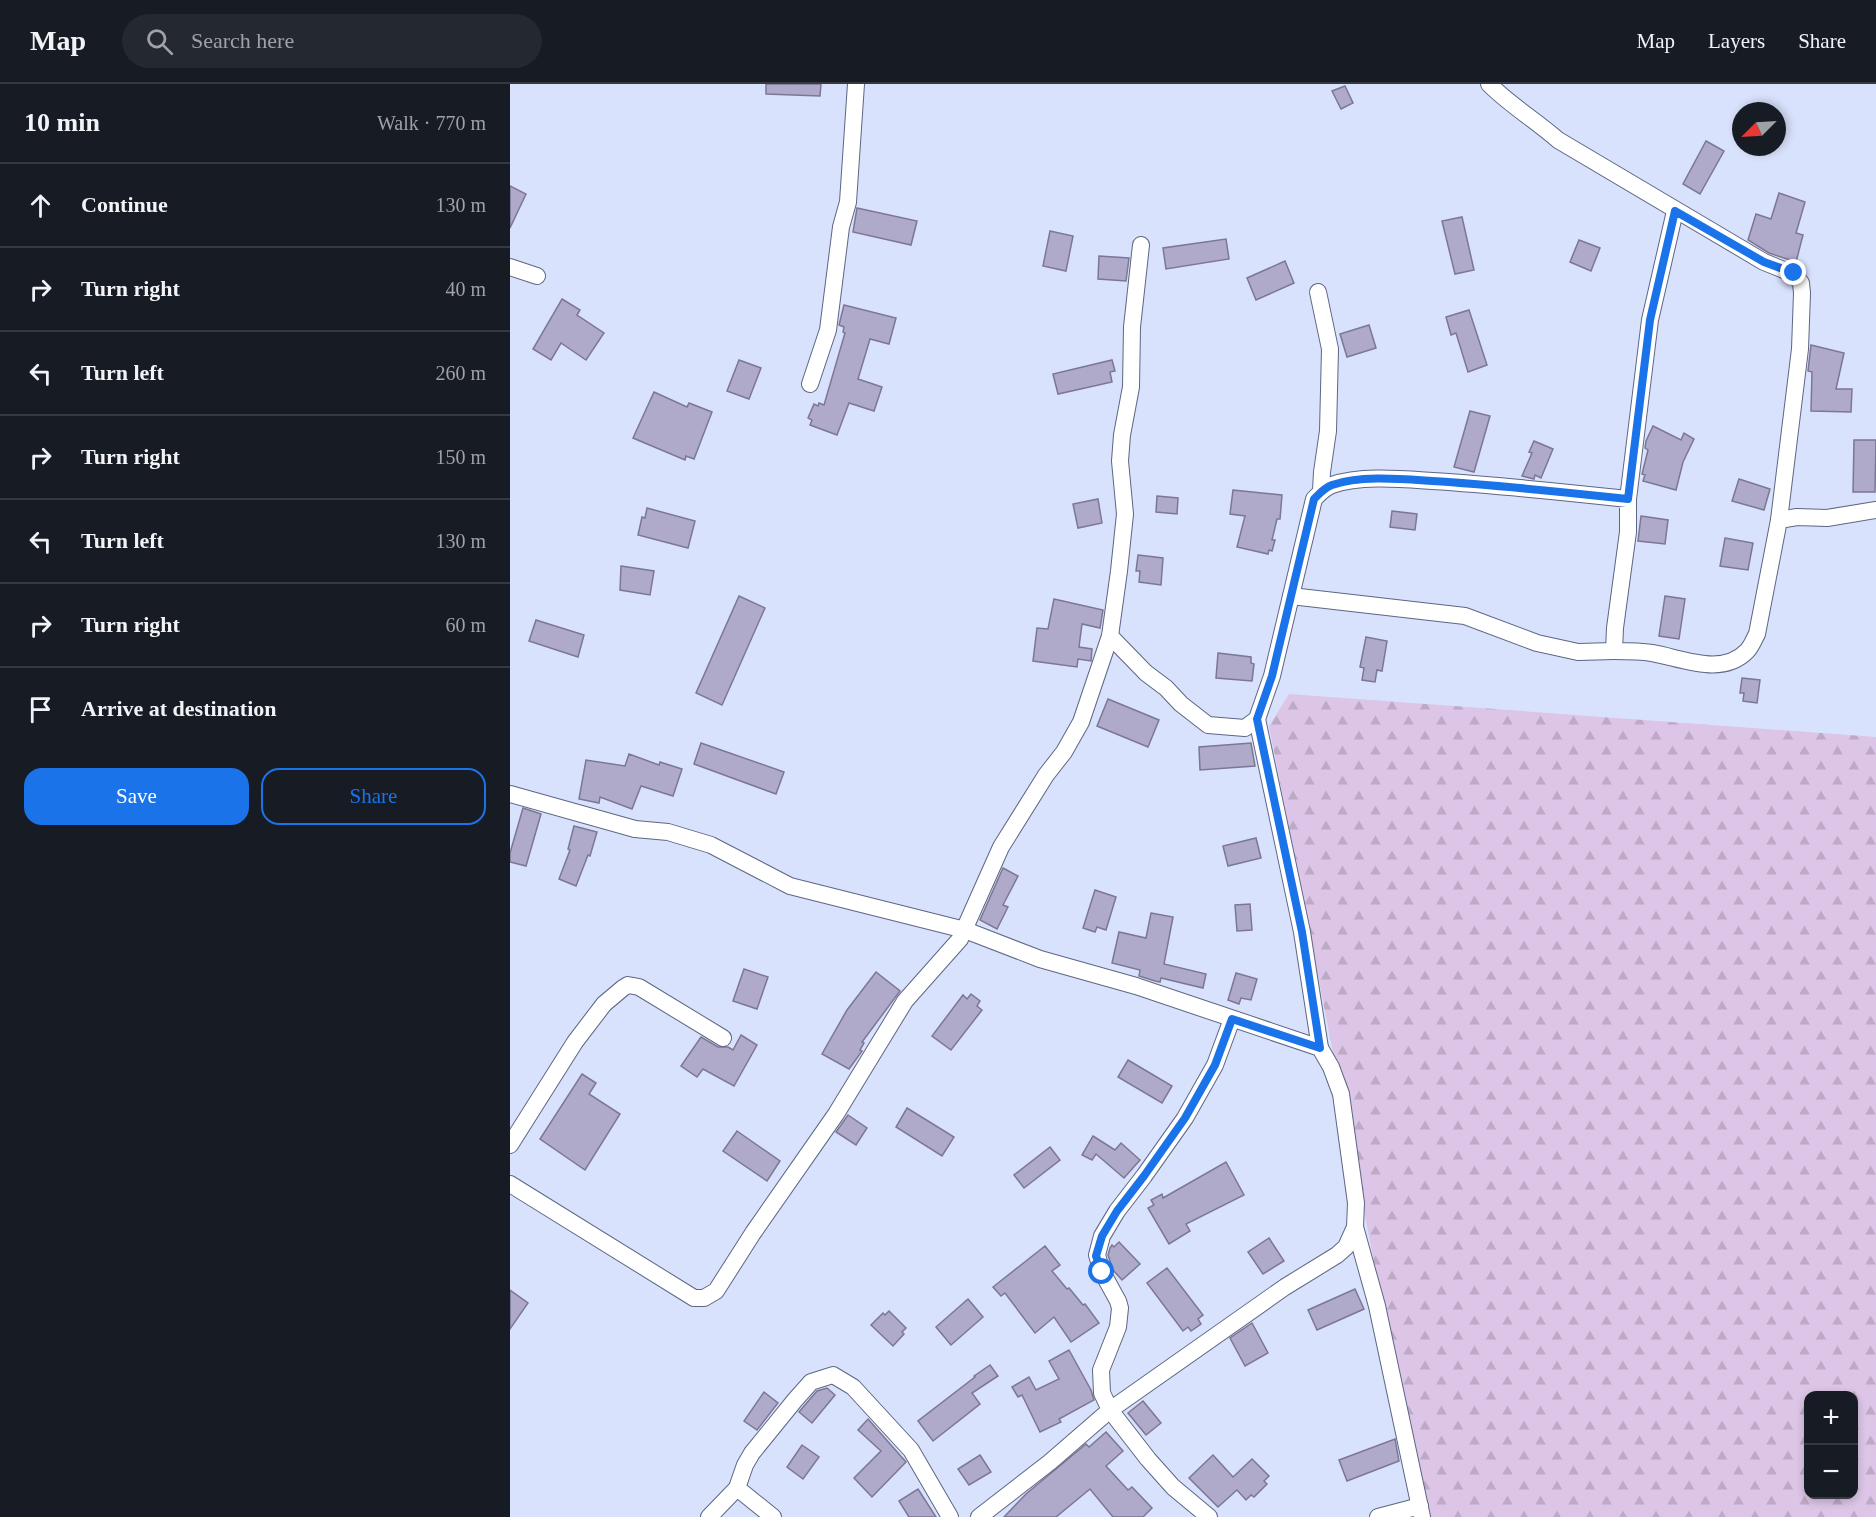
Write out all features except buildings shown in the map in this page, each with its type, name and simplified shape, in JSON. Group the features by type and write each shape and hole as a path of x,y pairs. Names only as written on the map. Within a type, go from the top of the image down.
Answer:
{"street":[{"path":"810,384 828,330 841,227 848,202 856,84"},
{"path":"1291,596 1465,616 1537,643 1578,652 1651,653 1701,664 1733,660 1748,650 1757,634 1779,520 1800,349 1801,283 1794,273 1764,262 1558,140 1538,122 1507,102 1489,84"},
{"path":"1614,651 1628,532 1628,499 1650,320 1675,211"},
{"path":"510,1184 694,1298 704,1298 713,1294 836,1114 905,1001 960,939 1001,847 1034,793 1064,752 1081,722 1110,636 1125,514 1120,461 1122,435 1131,387 1132,327 1141,244"},
{"path":"510,267 537,276"},
{"path":"1318,292 1330,349 1328,431 1321,491"},
{"path":"1378,1517 1421,1512 1377,1306 1355,1227 1356,1203 1341,1094 1331,1067 1320,1048 1302,932 1257,719 1272,676 1314,499 1321,491 1332,485 1357,480 1404,479 1484,484 1628,499"},
{"path":"1779,520 1797,517 1827,518 1876,510"},
{"path":"1110,636 1146,674 1166,688 1181,704 1208,725 1245,728 1257,719"},
{"path":"510,794 635,828 668,832 718,848 790,886 965,930 1040,959 1136,986 1320,1048"},
{"path":"510,1145 575,1042 604,1004 628,985 639,987 723,1038"},
{"path":"1209,1517 1173,1487 1110,1410 1102,1393 1101,1370 1118,1328 1120,1308 1119,1300 1102,1272 1096,1256 1102,1236 1117,1211 1185,1118 1215,1065 1232,1019"},
{"path":"979,1517 1050,1462 1110,1410 1285,1287 1337,1255 1346,1247 1355,1227"},
{"path":"709,1517 737,1488 752,1453 795,1400 811,1382 833,1374 853,1387 911,1450 950,1517"},
{"path":"737,1488 773,1517"}],"green space":[{"path":"1289,694 1876,737 1876,1517 1424,1517 1269,726"}],"route":[{"path":"1102,1272 1096,1256 1102,1236 1117,1211 1185,1118 1215,1065 1232,1019 1320,1048 1302,932 1257,719 1272,676 1314,499 1321,491 1332,485 1357,480 1404,479 1484,484 1628,499 1650,320 1675,211 1764,262 1794,273"}]}
